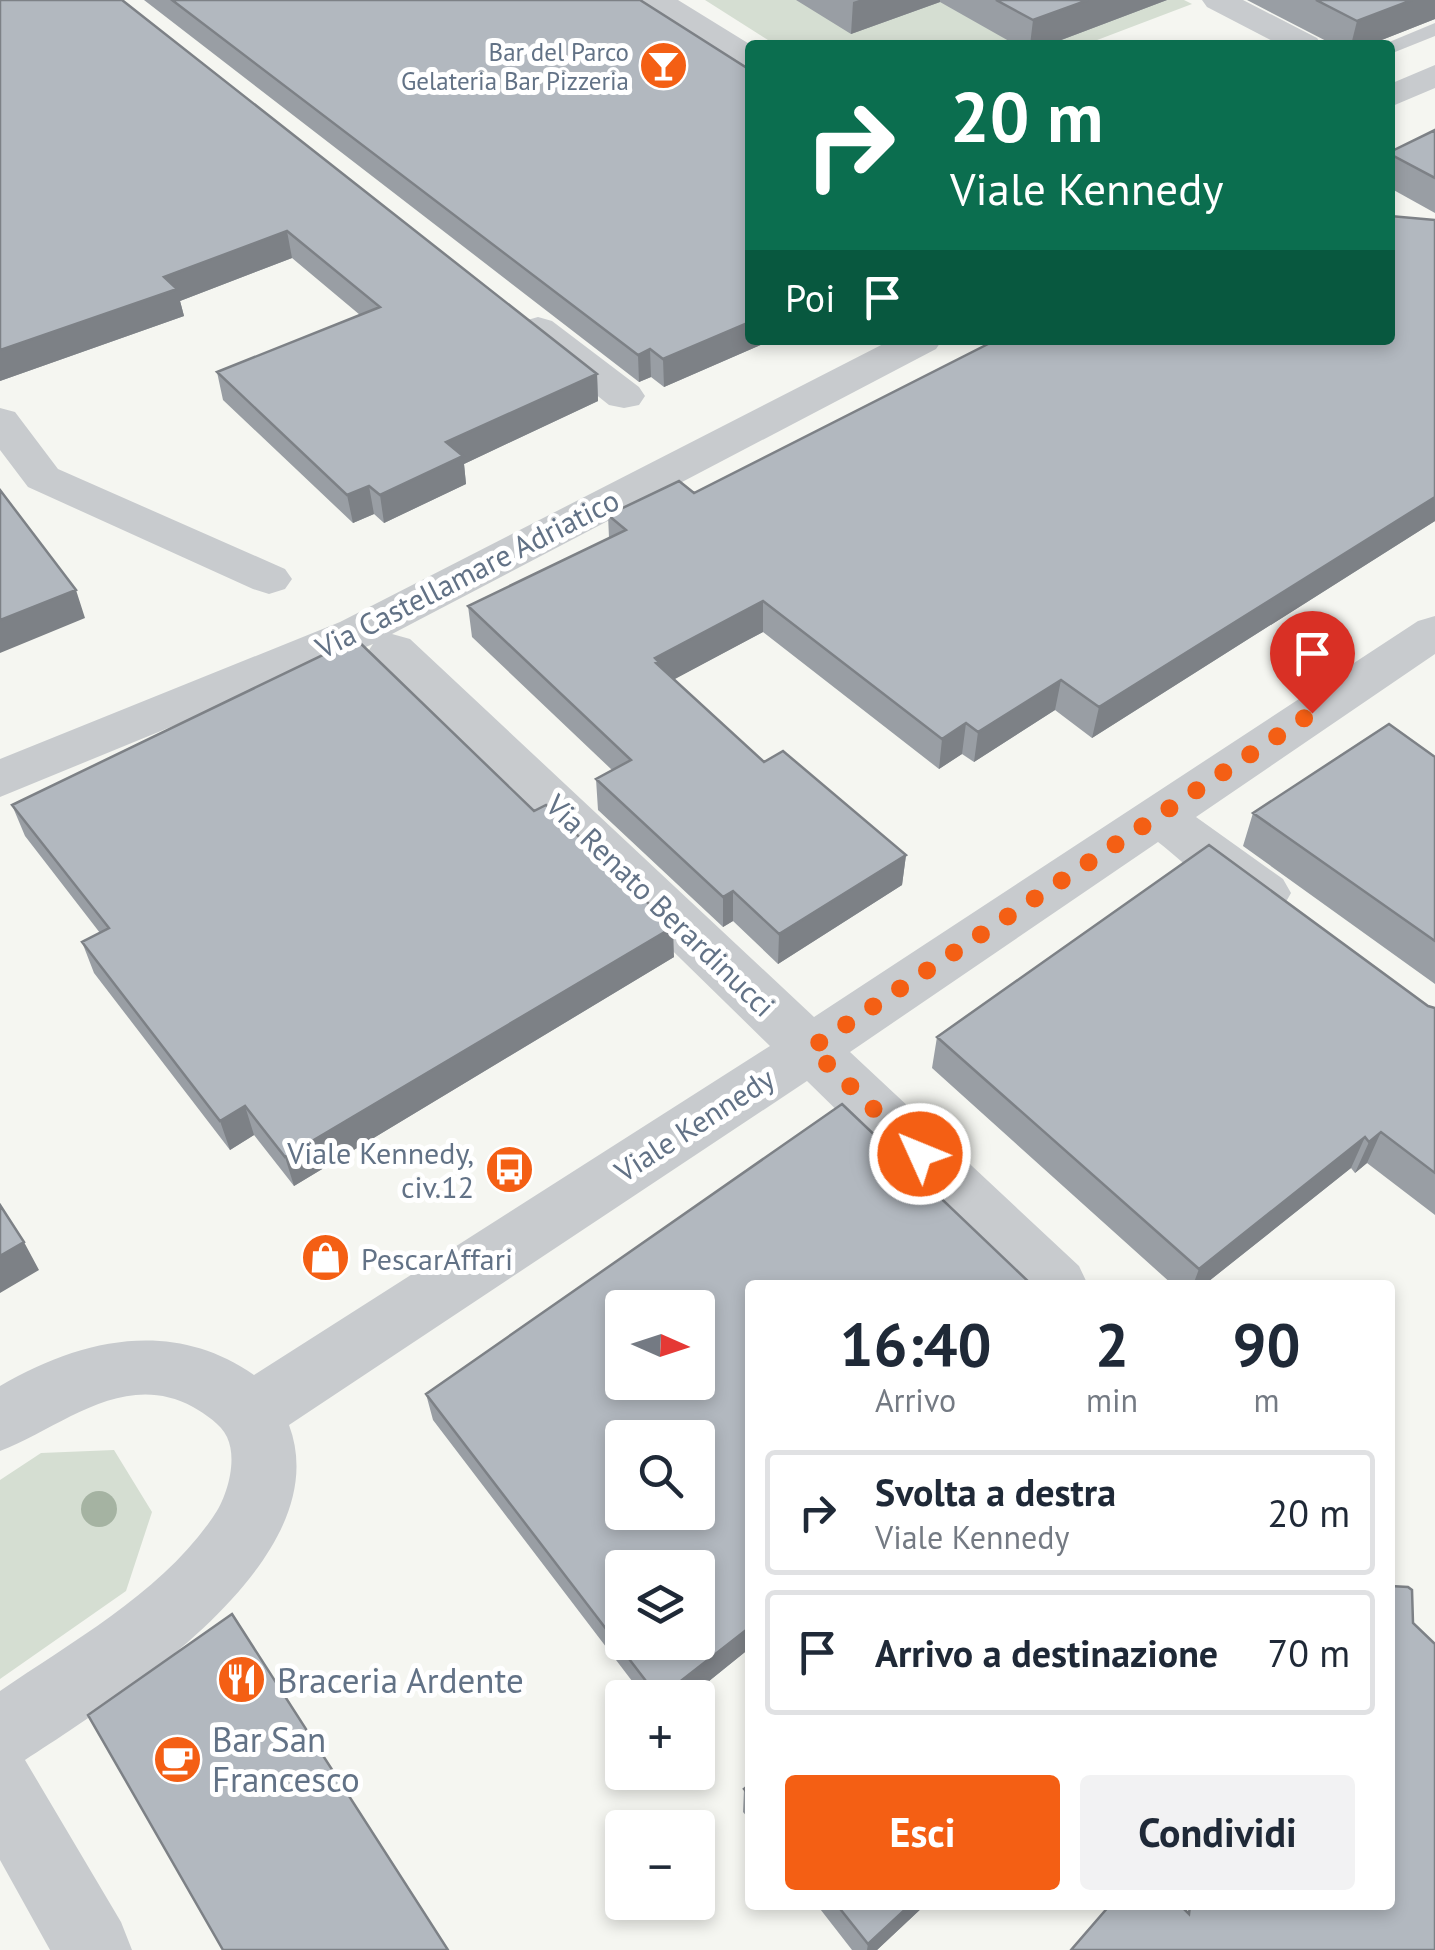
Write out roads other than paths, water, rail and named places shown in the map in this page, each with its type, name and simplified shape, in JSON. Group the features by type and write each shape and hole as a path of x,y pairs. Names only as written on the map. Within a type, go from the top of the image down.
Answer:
{"street":[{"path":"655,0 745,56"},
{"path":"1218,0 1296,40"},
{"path":"1395,95 1435,75"},
{"path":"516,312 624,396"},
{"name":"Via Castellamare Adriatico","path":"0,779 357,633 912,345"},
{"path":"0,421 42,478 270,579"},
{"name":"Viale Kennedy","path":"250,1414 811,1048 1435,632"},
{"name":"Via Renato Berardinucci","path":"394,650 1052,1280"},
{"path":"1159,816 1297,917"},
{"path":"0,1421 62,1384 130,1367 163,1368 198,1379 250,1414 261,1446 262,1487 236,1543 194,1594 0,1734"},
{"path":"0,1787 93,1950"}],"lane":[{"path":"1395,46 1435,29"}],"place":[{"name":"Bar del Parco Gelateria Bar Pizzeria","path":"664,66"},
{"name":"Viale Kennedy, civ.12","path":"509,1169"},
{"name":"PescarAffari","path":"326,1258"},
{"name":"Braceria Ardente","path":"242,1680"},
{"name":"Bar San Francesco","path":"177,1759"}]}
